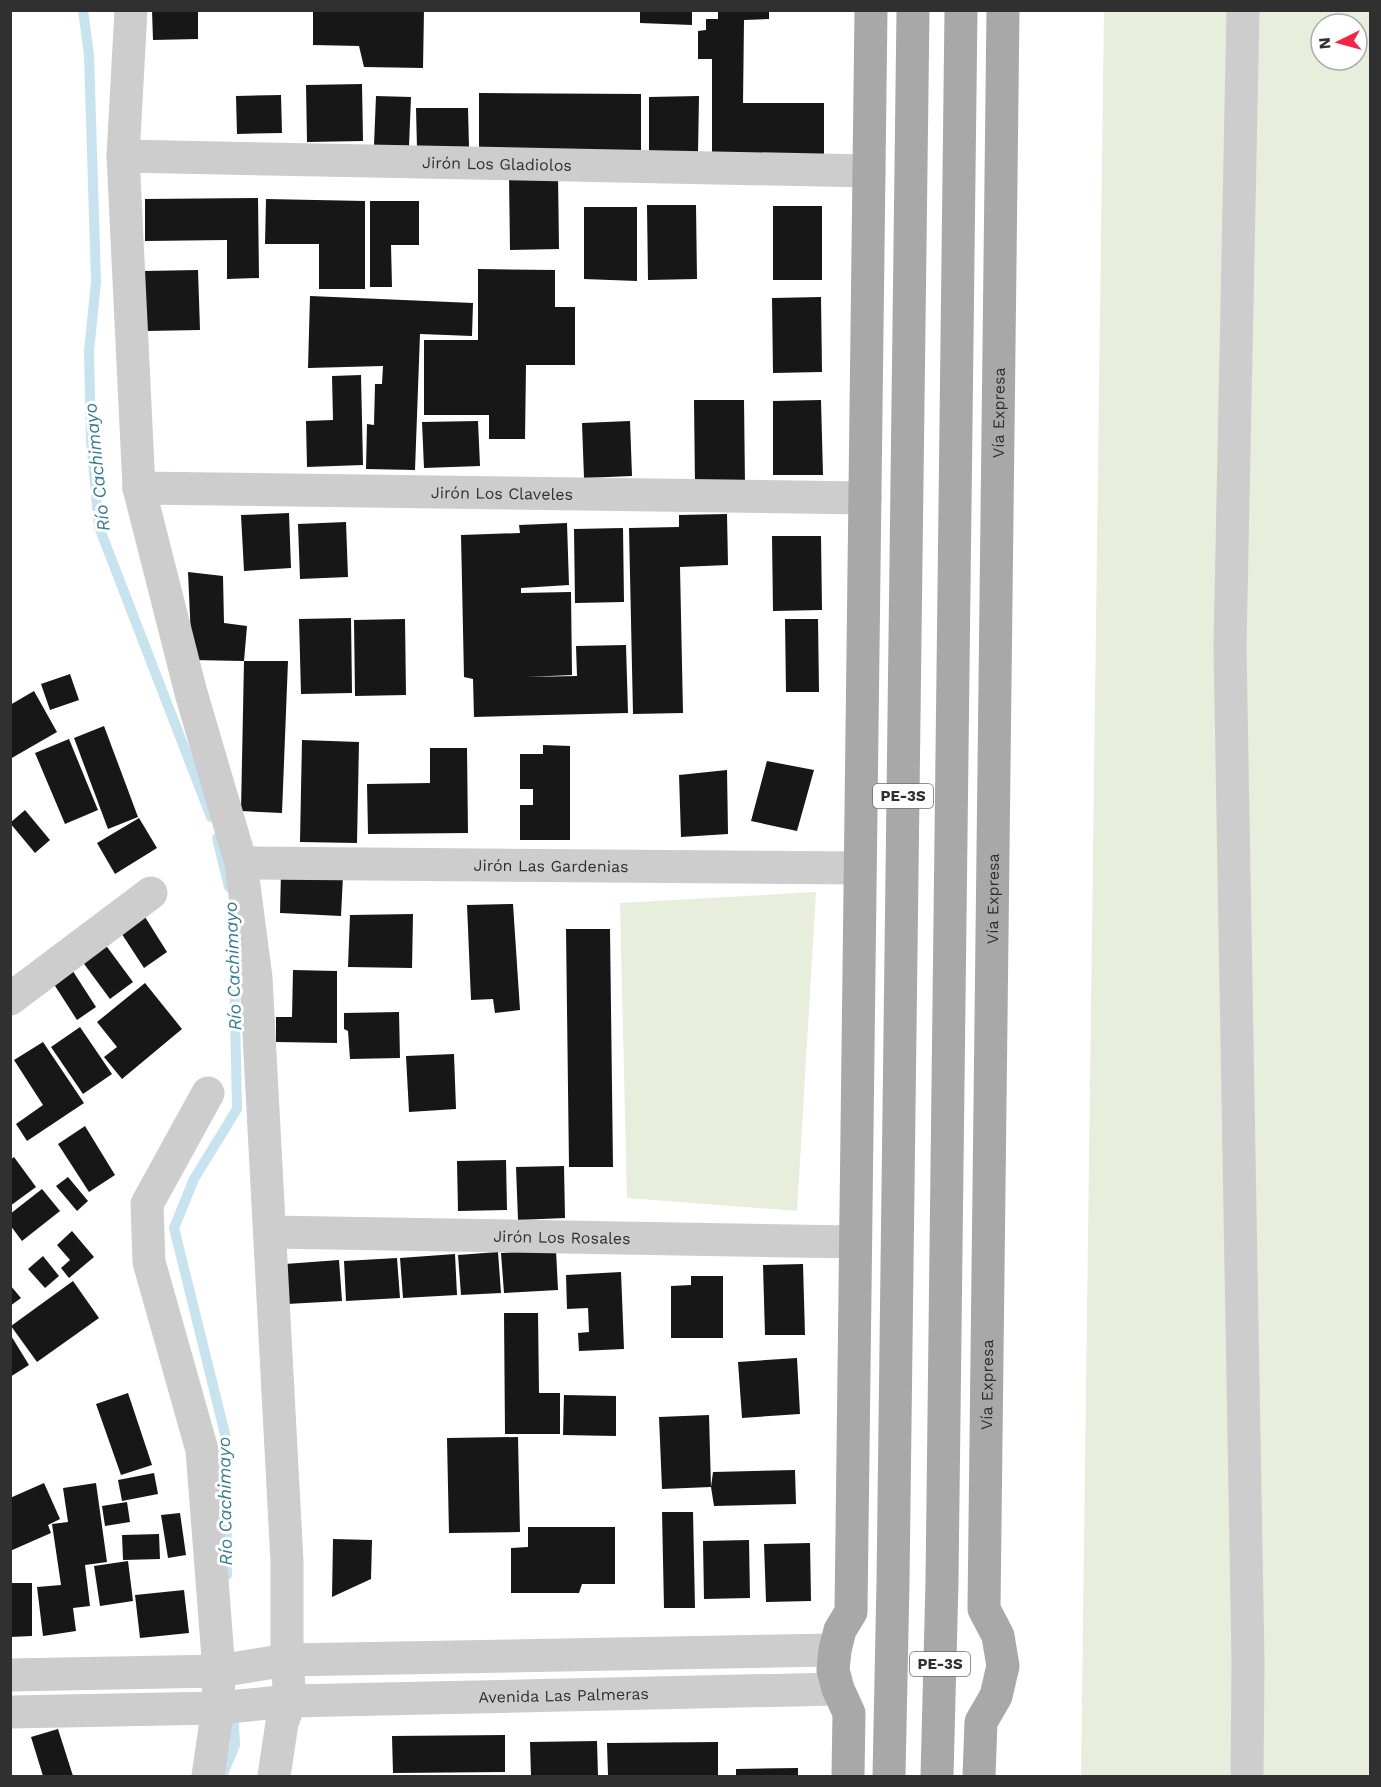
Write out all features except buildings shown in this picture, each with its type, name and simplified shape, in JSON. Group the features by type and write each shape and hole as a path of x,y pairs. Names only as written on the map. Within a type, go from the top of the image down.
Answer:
{"main road":[{"name":"PE-3S","path":"848,1776 843,1701 833,1670 840,1630 851,1612 871,10"},
{"name":"PE-3S","path":"889,1776 913,10"},
{"name":"PE-3S","path":"938,1761 961,10"},
{"name":"Vía Expresa","path":"979,1776 981,1722 996,1696 1003,1666 998,1636 984,1609 1004,10"},
{"path":"957,335 998,477"},
{"path":"865,485 909,336"},
{"path":"860,833 901,983"},
{"path":"949,990 993,840"},
{"path":"851,1612 869,1594 893,1582 917,1578 942,1581 964,1592 984,1609"},
{"path":"843,1701 867,1731 890,1743 913,1748 938,1761 961,1737 981,1722"}],"street":[{"path":"130,10 123,156 139,488 191,693 241,863 256,978 287,1563 272,1663 276,1702 282,1723 274,1776"},
{"path":"1243,10 1230,647 1248,1650 1247,1776"},
{"name":"Jirón Los Gladiolos","path":"123,156 869,171"},
{"name":"Jirón Los Claveles","path":"139,488 865,485"},
{"name":"Jirón Las Gardenias","path":"241,863 861,868"},
{"path":"10,999 151,893"},
{"path":"208,1093 147,1204 149,1262 202,1450 219,1671 218,1708 208,1776"},
{"name":"Jirón Los Rosales","path":"270,1232 855,1242"},
{"path":"10,1675 219,1671 272,1663 835,1650"},
{"name":"Avenida Las Palmeras","path":"10,1712 218,1708 276,1702 843,1701"}],"green space":[{"path":"1104,11 1370,11 1370,1776 1081,1776"},
{"path":"816,892 797,1211 627,1198 620,903"}],"waterway":[{"name":"Río Cachimayo","path":"83,10 89,55 96,282 89,351 91,440 99,527 211,817"},
{"name":"Río Cachimayo","path":"217,838 229,887"},
{"name":"Río Cachimayo","path":"227,1575 226,1438 174,1228 194,1179 237,1109 233,917"},
{"name":"Río Cachimayo","path":"222,1776 235,1745 233,1710"}]}
